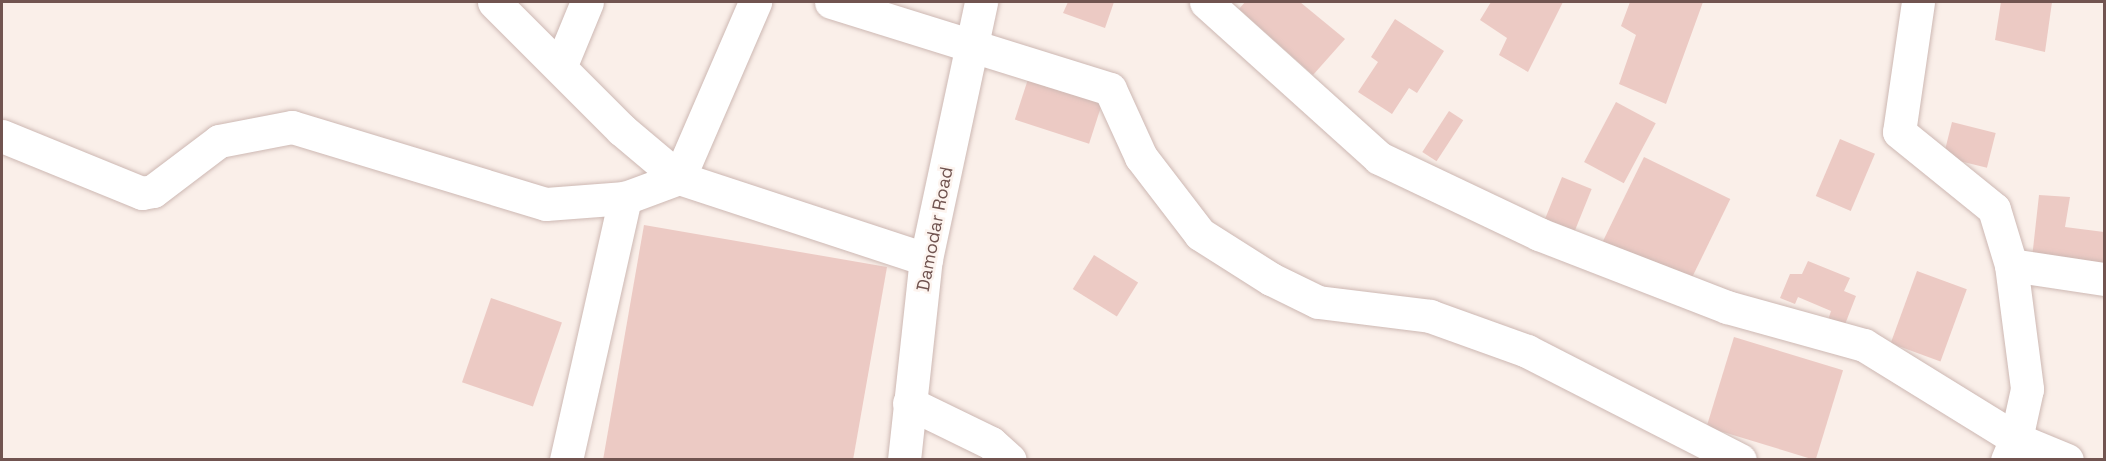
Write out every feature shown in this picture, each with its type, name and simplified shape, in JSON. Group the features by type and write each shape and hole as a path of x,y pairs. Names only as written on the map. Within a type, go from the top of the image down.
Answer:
{"street":[{"path":"494,2 561,65 622,129 679,178 926,259"},
{"path":"561,65 587,2"},
{"path":"2,136 142,193 153,191 219,141 292,127 546,204 625,198 679,178 755,2"},
{"path":"831,2 973,44 1110,89 1141,158 1200,234 1271,279 1318,302 1430,316 1527,351 1740,459"},
{"name":"Damodar Road","path":"904,459 926,259 981,2"},
{"path":"1206,2 1379,158 1539,234 1727,307 1864,345 2011,449 2067,459"},
{"path":"1918,2 1899,132 1994,209 2012,265 2027,388 2011,449"},
{"path":"566,459 625,198"},
{"path":"2012,265 2104,279"},
{"path":"909,403 991,443 1010,459"}],"building":[{"path":"1068,2 1114,2 1105,28 1063,13"},
{"path":"1245,2 1300,2 1345,39 1313,75 1239,9"},
{"path":"1491,2 1563,2 1528,72 1499,55 1507,38 1480,20"},
{"path":"1630,2 1703,2 1666,104 1619,84 1636,35 1621,26"},
{"path":"2001,2 2052,2 2045,52 1995,40"},
{"path":"1395,19 1444,51 1417,93 1409,88 1392,114 1358,92 1378,62 1371,57"},
{"path":"1030,73 1104,97 1089,144 1015,120"},
{"path":"1616,102 1656,123 1624,183 1584,162"},
{"path":"1449,111 1463,120 1437,161 1422,152"},
{"path":"1952,122 1996,133 1987,168 1943,157"},
{"path":"1840,139 1875,154 1851,211 1816,196"},
{"path":"1644,157 1730,199 1688,285 1602,243"},
{"path":"1562,177 1592,189 1575,231 1545,219"},
{"path":"2039,195 2070,197 2065,227 2104,232 2104,270 2032,258"},
{"path":"644,225 887,267 853,460 603,460"},
{"path":"1094,255 1138,283 1117,316 1073,289"},
{"path":"1808,261 1850,278 1844,291 1856,296 1844,327 1828,320 1831,311 1798,297 1795,304 1780,298 1790,274 1802,274"},
{"path":"1917,271 1967,289 1940,361 1891,343"},
{"path":"491,298 562,322 533,407 462,382"},
{"path":"1734,337 1843,370 1816,460 1707,427"}]}
